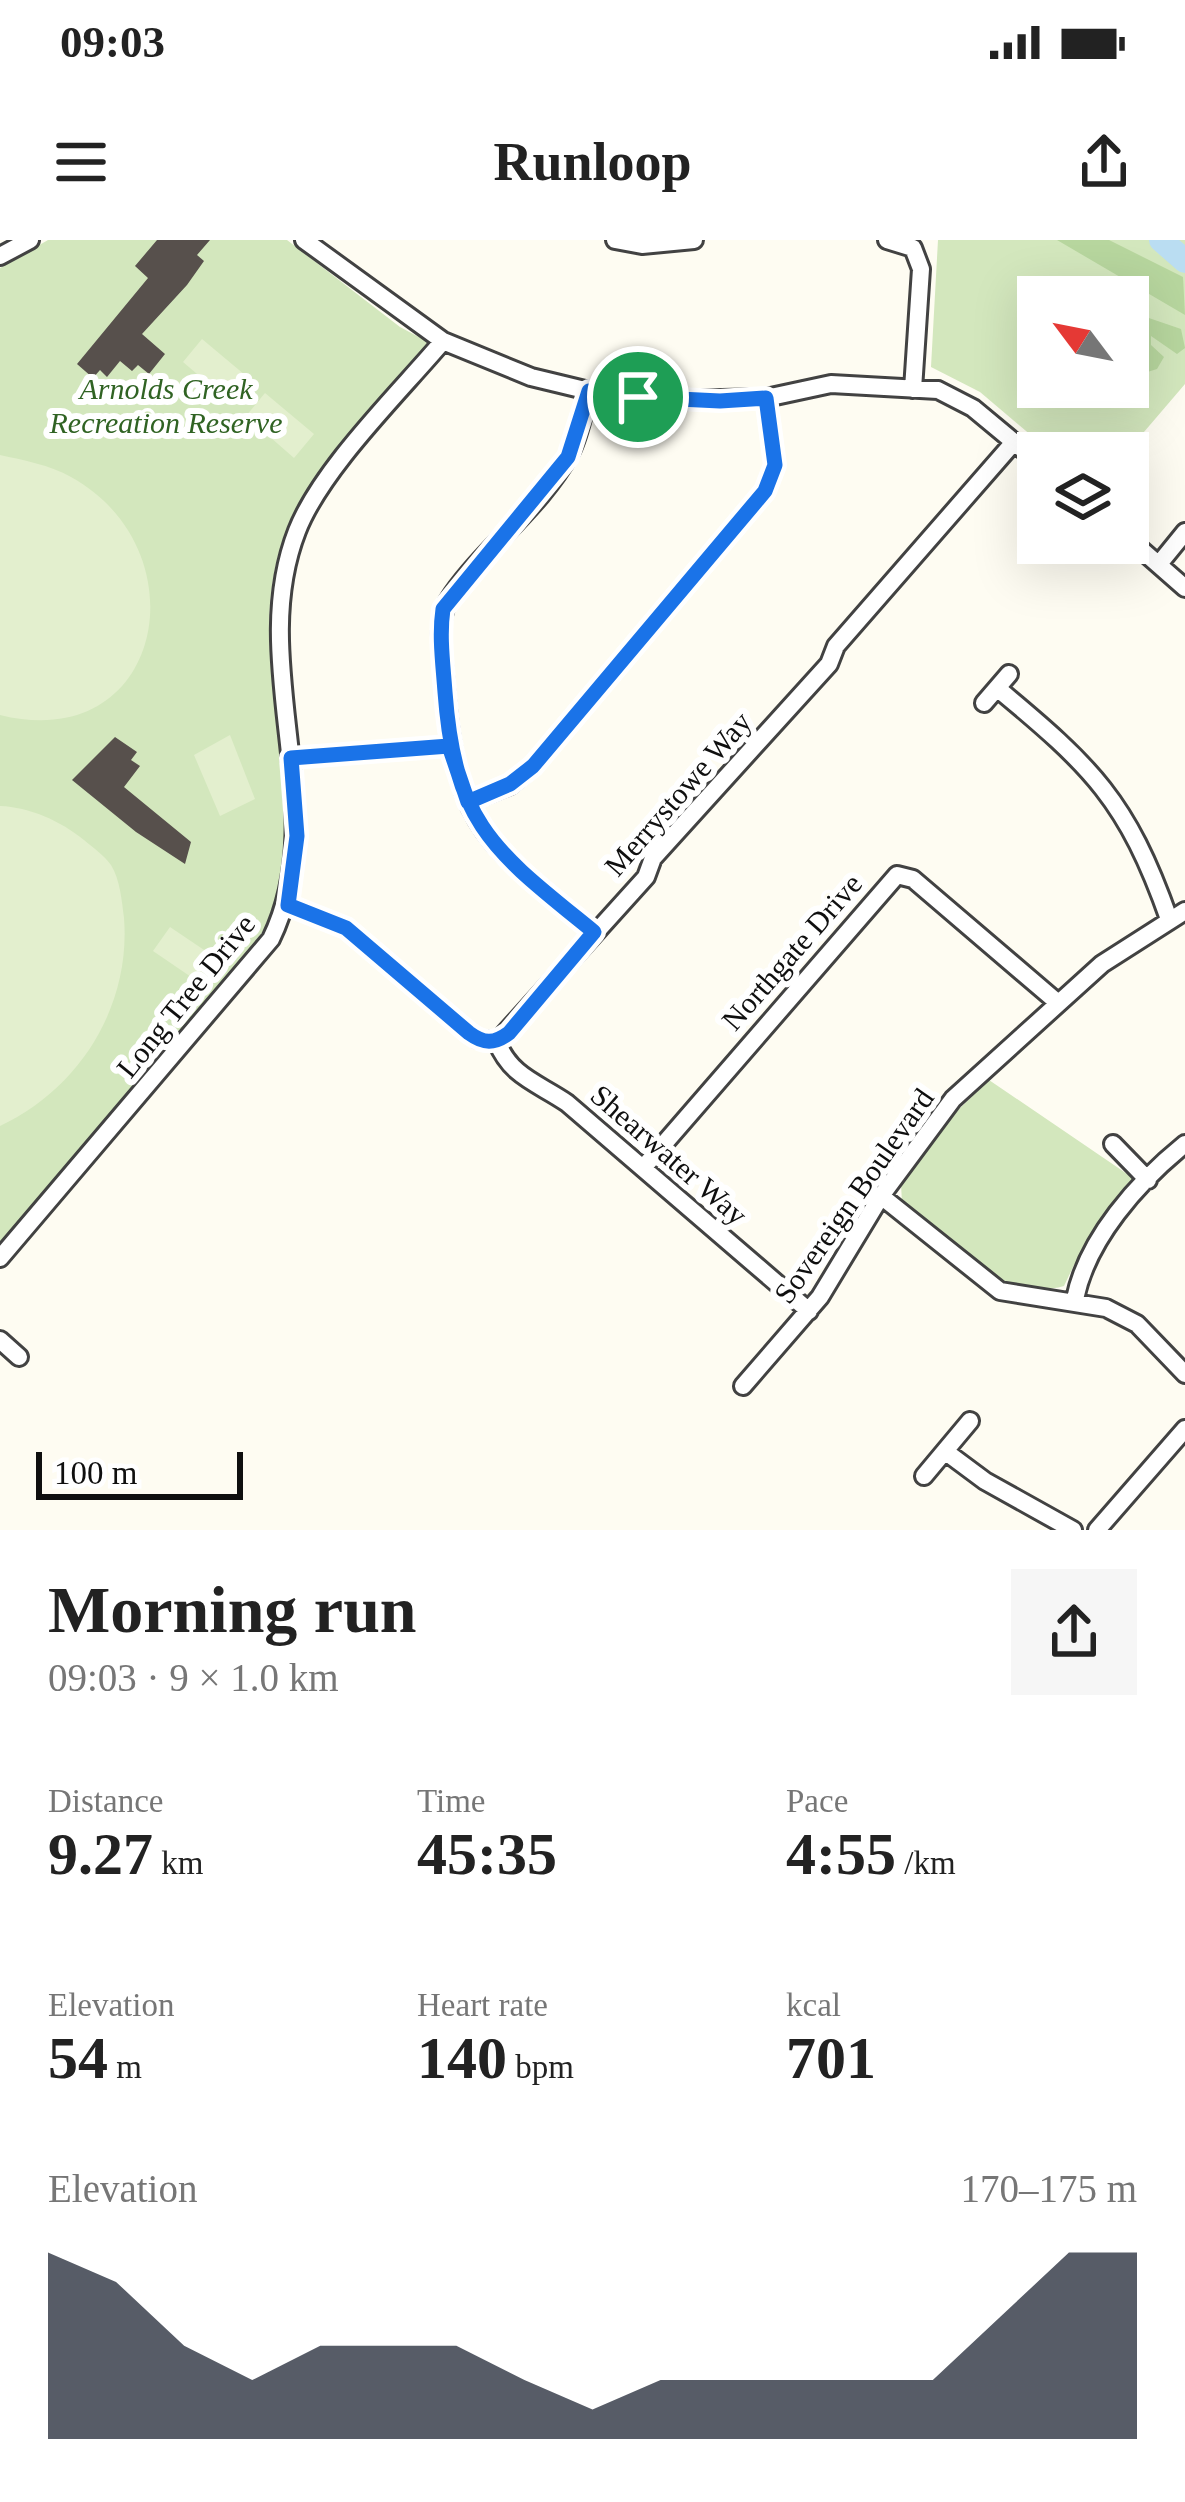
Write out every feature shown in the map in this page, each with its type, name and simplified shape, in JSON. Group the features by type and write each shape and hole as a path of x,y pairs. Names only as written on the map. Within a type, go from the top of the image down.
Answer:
{"street":[{"path":"0,256 30,240"},
{"path":"304,240 443,341 531,377 589,391 679,400 766,398 831,384 914,389 955,396 1017,444"},
{"path":"615,240 642,245 694,240"},
{"path":"887,240 913,248 921,269 914,389"},
{"name":"Long Tree Drive","path":"0,1258 257,960 288,905 297,836 280,598 297,529 328,478 443,341"},
{"path":"589,391 568,457 443,609 449,746 478,825 506,860 594,932"},
{"path":"468,802 510,784 533,766 748,514 775,465 766,398"},
{"name":"Merrystowe Way","path":"497,1042 646,878 653,858 829,664 836,646 1014,442"},
{"path":"1159,564 1185,532"},
{"path":"1149,556 1185,588"},
{"path":"984,703 1003,681 1072,752 1112,796 1177,915"},
{"path":"291,758 449,746"},
{"name":"Northgate Drive","path":"643,1168 897,875 913,879 1057,1002"},
{"path":"288,905 346,928 478,1040 497,1042"},
{"name":"Sovereign Boulevard","path":"743,1386 838,1272 881,1196 953,1100 1102,964 1177,915"},
{"name":"Shearwater Way","path":"497,1042 509,1066 567,1103 809,1311"},
{"path":"1113,1144 1148,1180"},
{"path":"1075,1300 1081,1268 1148,1180 1185,1144"},
{"path":"881,1196 1000,1291 1040,1300 1075,1300 1137,1324 1185,1373"},
{"path":"0,1340 19,1357"},
{"path":"924,1476 970,1421"},
{"path":"1096,1530 1185,1429"},
{"path":"946,1452 985,1481 1073,1530"}],"green space":[{"name":"Arnolds Creek Recreation Reserve","path":"48,240 287,240 400,327 430,343 313,481 286,532 273,577 271,667 287,804 287,850 277,907 256,943 0,1242 0,268"},
{"path":"938,240 1185,240 1185,384 1144,432 1027,432 980,392 931,367"},
{"path":"1057,240 1109,240 1183,277 1185,315 1149,294 1149,276 1118,276"},
{"path":"1149,318 1181,329 1185,348 1177,354 1151,336 1151,345 1164,357 1157,369 1149,372"},
{"path":"202,339 251,380 231,403 183,362"},
{"path":"265,393 314,434 294,458 246,416"},
{"path":"0,455 63,473 113,510 139,551 150,595 146,639 129,677 99,705 56,720 0,715"},
{"path":"230,735 255,799 220,816 194,755"},
{"path":"0,806 55,821 111,865 120,891 124,951 119,983 94,1042 54,1090 0,1126"},
{"path":"170,927 213,956 197,981 153,951"},
{"path":"989,1080 1136,1180 1064,1286 1018,1286 996,1277 902,1203 901,1184 954,1114"}],"building":[{"path":"157,240 210,240 197,255 204,261 187,285 142,334 165,354 149,374 138,365 132,371 120,361 107,377 100,370 93,378 77,364 148,278 135,266"},
{"path":"115,737 137,752 131,760 140,766 124,787 191,842 185,864 72,780"}],"waterway":[{"path":"1161,240 1185,261"}],"route":[{"path":"638,397 589,391 568,457 443,609 449,746 457,778 478,825 506,860 594,932 509,1033 497,1042 478,1040 346,928 288,905 297,836 291,758 449,746 468,802 510,784 533,766 748,514 765,491 775,465 766,398 638,397"}]}
